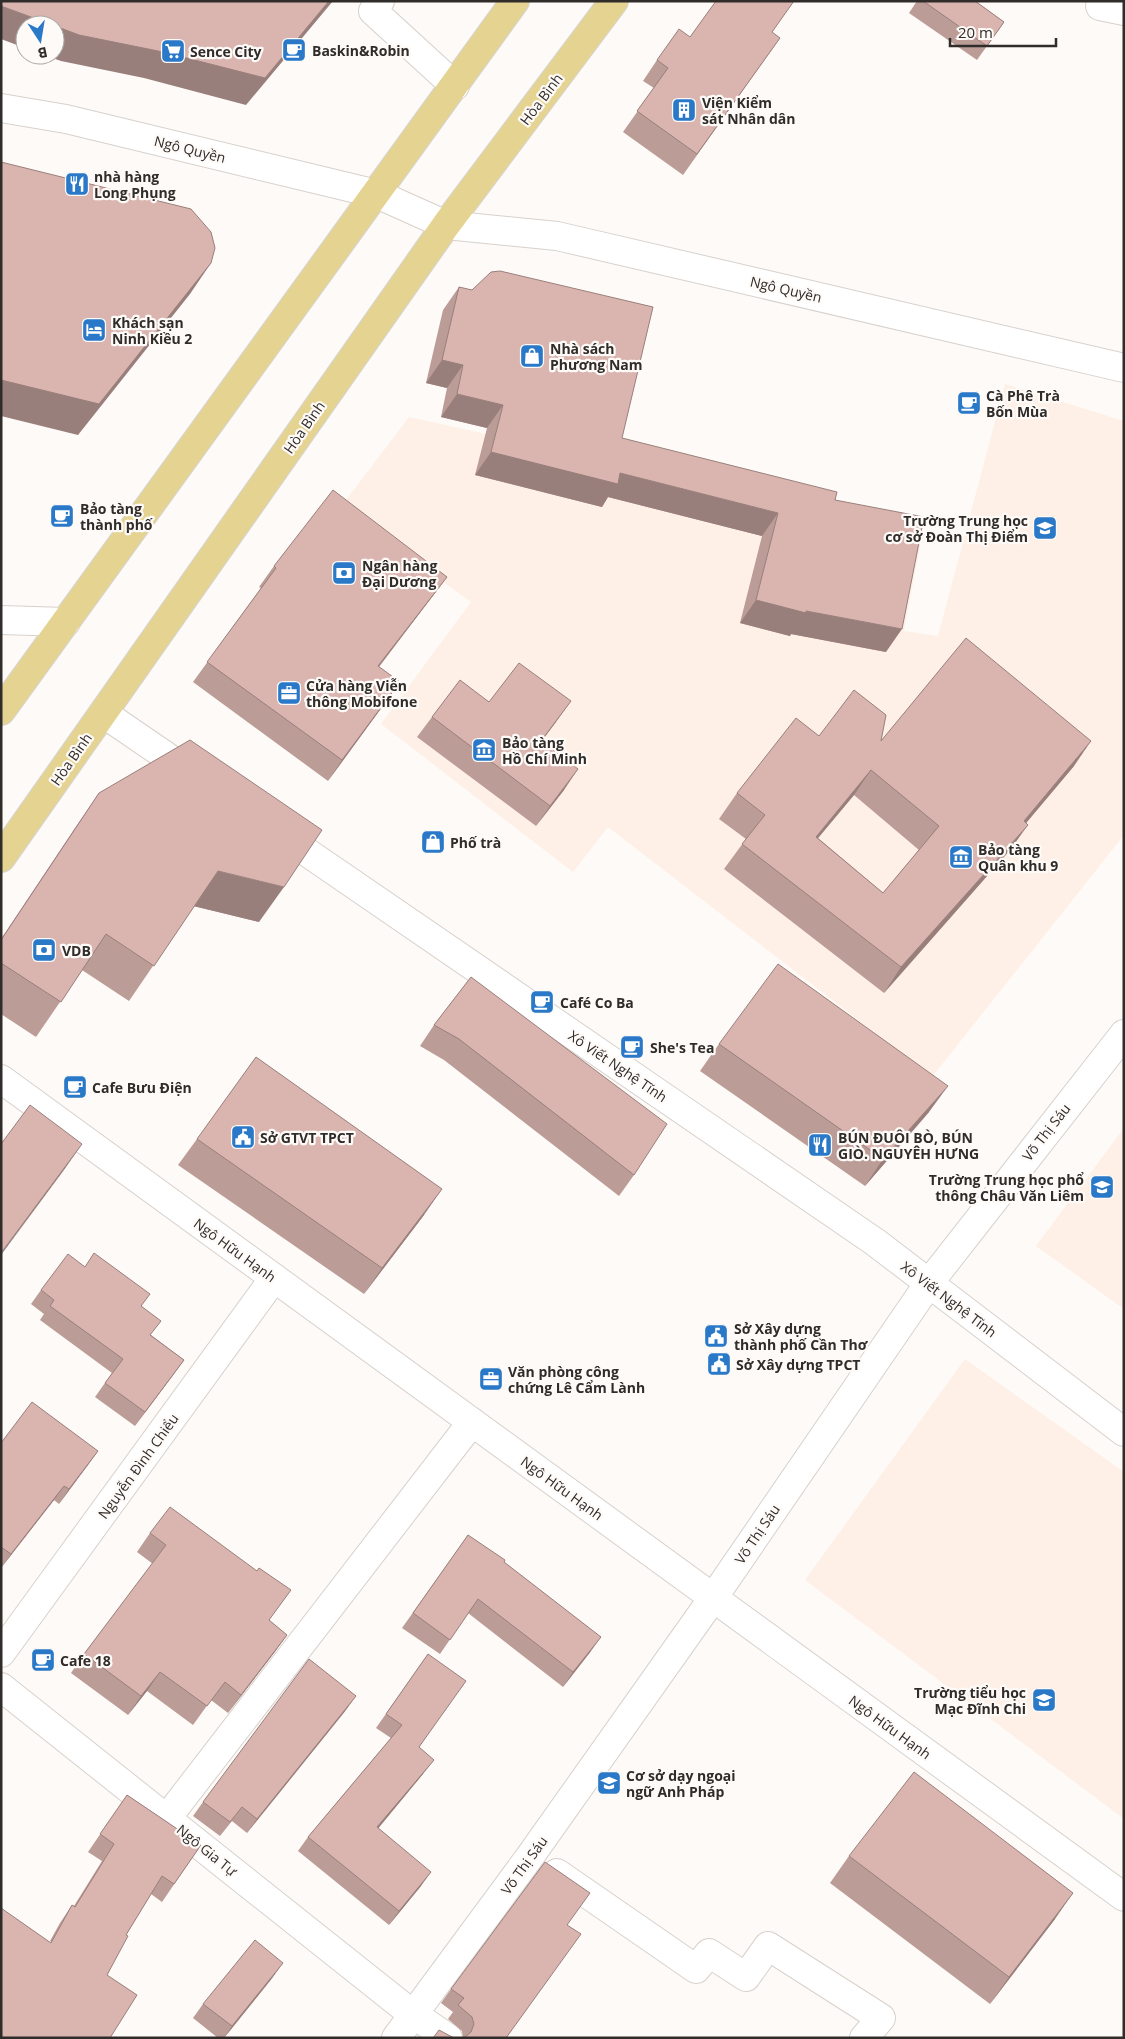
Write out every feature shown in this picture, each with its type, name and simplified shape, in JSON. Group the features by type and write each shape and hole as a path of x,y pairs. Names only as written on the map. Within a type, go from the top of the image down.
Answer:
{"main road":[{"path":"1,711 515,1"},
{"name":"Hòa Bình","path":"1,858 446,225 614,1"}],"street":[{"path":"380,1 373,10 454,86"},
{"name":"Ngô Quyền","path":"1,108 66,118 377,194 446,225 557,236 1124,368"},
{"path":"1,620 66,622"},
{"path":"103,713 218,792"},
{"name":"Xô Viết Nghệ Tĩnh","path":"251,814 875,1242 1124,1432"},
{"name":"Võ Thị Sáu","path":"396,2038 531,1855 713,1598 929,1283 1124,1034"},
{"name":"Ngô Hữu Hạnh","path":"1,1079 1124,1897"},
{"name":"Nguyễn Đình Chiểu","path":"1,1653 274,1278"},
{"path":"167,1818 472,1422"},
{"name":"Ngô Gia Tự","path":"1,1687 413,2014 448,2038"},
{"path":"531,1855 696,1969 708,1953 746,1977 768,1946 881,2018 864,2038"}],"shaded area":[{"path":"1005,384 1124,421 1124,835 932,1077 608,827 573,872 381,724 471,602 340,508 409,417 923,530 904,631 938,636"},
{"name":"Trường Trung học phổ thông Châu Văn Liêm","path":"1124,1128 1124,1309 1036,1246"},
{"name":"Trường tiểu học Mạc Đĩnh Chi","path":"965,1359 1124,1472 1124,1819 805,1580"}],"building":[{"name":"Sence City","path":"1,1 329,1 265,78 163,52 79,35 65,30 65,15 26,15 1,6"},
{"name":"Viện Kiểm sát Nhân dân","path":"716,1 794,1 772,32 780,38 697,154 637,111 668,68 657,60 679,29 690,37"},
{"path":"923,1 975,1 1004,22 987,46"},
{"name":"Khách sạn Ninh Kiều 2","path":"1,162 191,209 211,232 215,248 211,263 99,404 1,380"},
{"path":"500,271 653,307 622,438 837,492 835,500 924,517 902,629 806,611 806,613 756,600 778,513 620,473 618,484 491,452 503,405 457,394 463,365 442,360 459,287 472,290 491,272"},
{"path":"333,490 447,577 378,666 400,682 342,760 207,662 276,568 274,566"},
{"path":"966,638 1091,741 1024,821 1028,825 901,967 742,844 765,815 737,793 796,718 819,736 854,690 886,715 881,741","holes":["871,770 939,826 883,893 816,837"]},
{"name":"Bảo tàng Hồ Chí Minh","path":"519,663 571,701 541,741 578,769 550,806 432,717 460,680 489,702"},
{"path":"190,740 322,830 284,887 218,871 154,966 106,934 61,1002 1,963 1,940 99,793"},
{"path":"778,964 948,1086 883,1159 719,1044"},
{"path":"471,977 667,1124 634,1175 459,1039 434,1025"},
{"path":"256,1057 442,1189 382,1268 197,1139"},
{"path":"30,1105 82,1144 1,1253 1,1144"},
{"path":"94,1253 150,1294 141,1306 161,1321 150,1335 184,1360 145,1412 105,1383 123,1359 50,1306 54,1300 41,1290 68,1254 85,1267"},
{"path":"32,1402 98,1451 69,1489 64,1486 11,1554 1,1547 1,1443"},
{"path":"170,1507 257,1571 259,1568 291,1590 269,1620 287,1635 241,1695 225,1682 207,1706 160,1672 141,1696 84,1654 166,1545 150,1533"},
{"path":"468,1535 505,1560 504,1562 601,1637 573,1672 478,1599 450,1640 413,1613"},
{"path":"428,1654 466,1681 419,1747 434,1760 377,1827 431,1872 399,1911 308,1837 402,1725 386,1714"},
{"path":"309,1659 356,1696 257,1819 242,1807 230,1822 203,1802"},
{"path":"914,1772 1073,1893 1009,1977 849,1856"},
{"path":"127,1795 201,1845 174,1884 162,1876 126,1935 128,1936 107,1975 137,1995 110,2038 1,2038 1,1908 51,1943 72,1905 75,1907 114,1844 100,1834"},
{"path":"545,1862 590,1893 567,1925 581,1934 506,2038 464,2038 471,2032 474,2024 472,2017 458,2005 464,1998 451,1989"},
{"path":"255,1940 283,1963 232,2026 203,2004"},
{"path":"439,2030 454,2038 433,2038"}],"place":[{"name":"Baskin&Robin","path":"294,50"},
{"name":"Sence City","path":"173,51"},
{"name":"Viện Kiểm sát Nhân dân","path":"684,110"},
{"name":"nhà hàng Long Phụng","path":"77,184"},
{"name":"Khách sạn Ninh Kiều 2","path":"94,330"},
{"name":"Nhà sách Phương Nam","path":"532,356"},
{"name":"Cà Phê Trà Bốn Mùa","path":"969,403"},
{"name":"Bảo tàng thành phố","path":"62,516"},
{"name":"Trường Trung học cơ sở Đoàn Thị Điểm","path":"1045,528"},
{"name":"Ngân hàng Đại Dương","path":"344,573"},
{"name":"Cửa hàng Viễn thông Mobifone","path":"289,693"},
{"name":"Bảo tàng Hồ Chí Minh","path":"484,750"},
{"name":"Phố trà","path":"433,842"},
{"name":"Bảo tàng Quân khu 9","path":"961,857"},
{"name":"VDB","path":"44,950"},
{"name":"Café Co Ba","path":"542,1002"},
{"name":"She's Tea","path":"632,1047"},
{"name":"Cafe Bưu Điện","path":"75,1087"},
{"name":"Sở GTVT TPCT","path":"243,1137"},
{"name":"BÚN ĐUÔI BÒ, BÚN GIÒ. NGUYÊH HƯNG","path":"820,1145"},
{"name":"Trường Trung học phổ thông Châu Văn Liêm","path":"1102,1187"},
{"name":"Sở Xây dựng thành phố Cần Thơ","path":"716,1336"},
{"name":"Sở Xây dựng TPCT","path":"719,1364"},
{"name":"Văn phòng công chứng Lê Cẩm Lành","path":"491,1379"},
{"name":"Cafe 18","path":"43,1660"},
{"name":"Trường tiểu học Mạc Đĩnh Chi","path":"1044,1700"},
{"name":"Cơ sở dạy ngoại ngữ Anh Pháp","path":"609,1783"}]}
